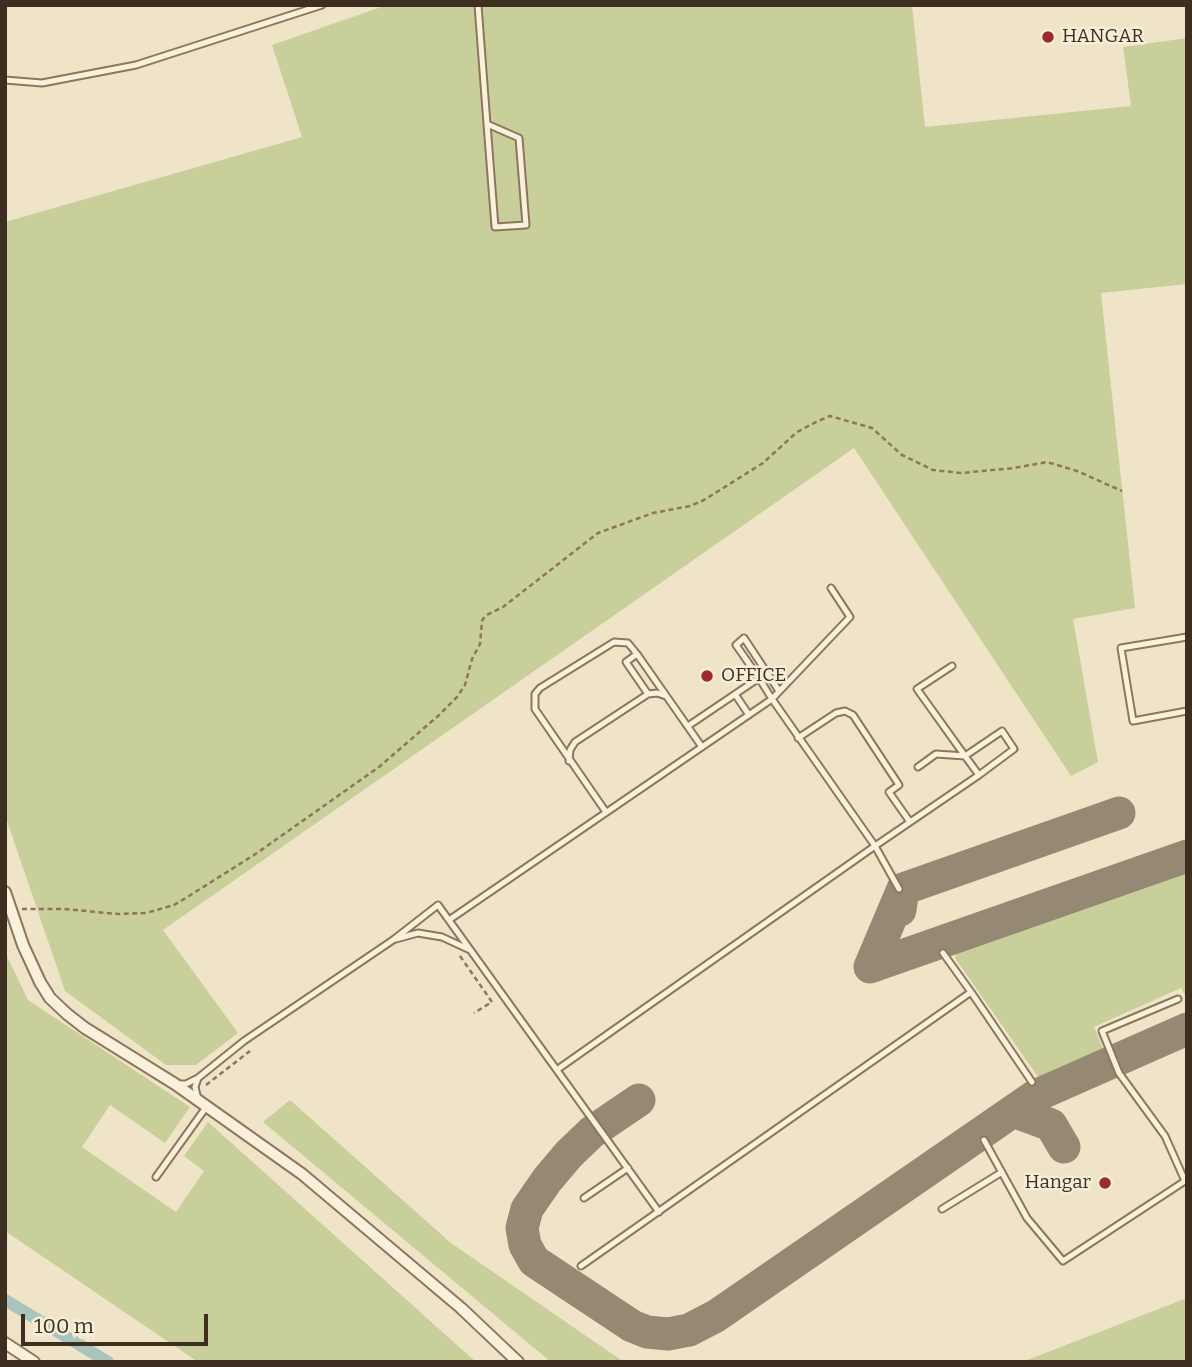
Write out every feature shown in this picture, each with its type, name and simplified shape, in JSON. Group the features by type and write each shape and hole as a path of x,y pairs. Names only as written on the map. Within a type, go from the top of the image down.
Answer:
{"street":[{"path":"5,892 23,945 50,998 85,1028 200,1100 302,1174 460,1308 518,1362"},
{"path":"5,1343 34,1362"}],"lane":[{"path":"5,80 42,83 136,65 322,5"},
{"path":"478,5 487,124 495,227 526,225 519,138 487,124"},
{"path":"449,920 772,699 850,617 831,588"},
{"path":"1187,637 1121,648 1133,721 1187,711"},
{"path":"779,691 744,638 736,645 875,846 899,889"},
{"path":"606,812 535,709 535,694 540,688 614,642 628,643 702,747"},
{"path":"637,654 625,662 648,694"},
{"path":"952,666 917,689 979,775"},
{"path":"688,726 759,678"},
{"path":"569,761 570,750 575,742 648,694 657,692 667,697"},
{"path":"735,694 749,715"},
{"path":"798,738 836,713 853,715 899,785 889,792 910,822"},
{"path":"558,1069 1014,749 1002,731 965,756 936,754 918,767"},
{"path":"175,1084 198,1078 244,1041 393,940 438,905 659,1212"},
{"path":"393,940 418,933 442,937 471,951"},
{"path":"943,953 1032,1082"},
{"path":"580,1266 971,992"},
{"path":"984,1140 1027,1218 1063,1261 1185,1181 1165,1136 1119,1073 1102,1031 1178,999"},
{"path":"156,1177 200,1100 195,1087 198,1078"},
{"path":"584,1198 628,1168"},
{"path":"942,1209 1002,1172"}],"path":[{"path":"12,911 64,909 87,913 146,912 174,905 189,896 311,816 419,734 457,697 465,685 472,659 480,644 485,616 503,607 597,533 653,513 690,506 704,500 763,463 797,432 830,416 872,428 902,456 933,470 961,472 1014,468 1047,462 1077,471 1122,491"},
{"path":"455,948 492,1002 474,1013"},
{"path":"200,1100 250,1051"}],"green space":[{"path":"387,5 912,5 925,127 1131,106 1123,47 1187,38 1187,284 1101,293 1135,608 1073,619 1098,762 1071,776 854,448 163,930 238,1033 196,1065 166,1065 65,991 5,815 5,222 302,137 272,45"},
{"path":"1172,870 1172,874 1181,870 1183,875 1187,874 1187,998 1181,988 1094,1027 1104,1050 1100,1061 1043,1084 955,958 958,944"},
{"path":"5,952 28,1000 190,1107 165,1143 110,1105 82,1147 176,1212 204,1171 184,1156 208,1122 476,1362 198,1362 5,1231"},
{"path":"290,1100 451,1243 624,1362 551,1362 263,1122"},
{"path":"1187,1298 1187,1362 1022,1362"}],"waterway":[{"path":"5,1300 108,1362"}],"taxiway":[{"path":"900,910 903,889 1119,813"},
{"path":"903,889 870,967 1187,856"},
{"path":"639,1100 592,1132 569,1154 527,1209 522,1228 525,1245 534,1261 632,1326 647,1332 668,1334 689,1330 716,1316 1035,1096 1187,1029"},
{"path":"1013,1111 1051,1125 1064,1147"}],"place":[{"name":"HANGAR","path":"1048,37"},
{"name":"OFFICE","path":"707,676"},
{"name":"Hangar","path":"1105,1183"}]}
